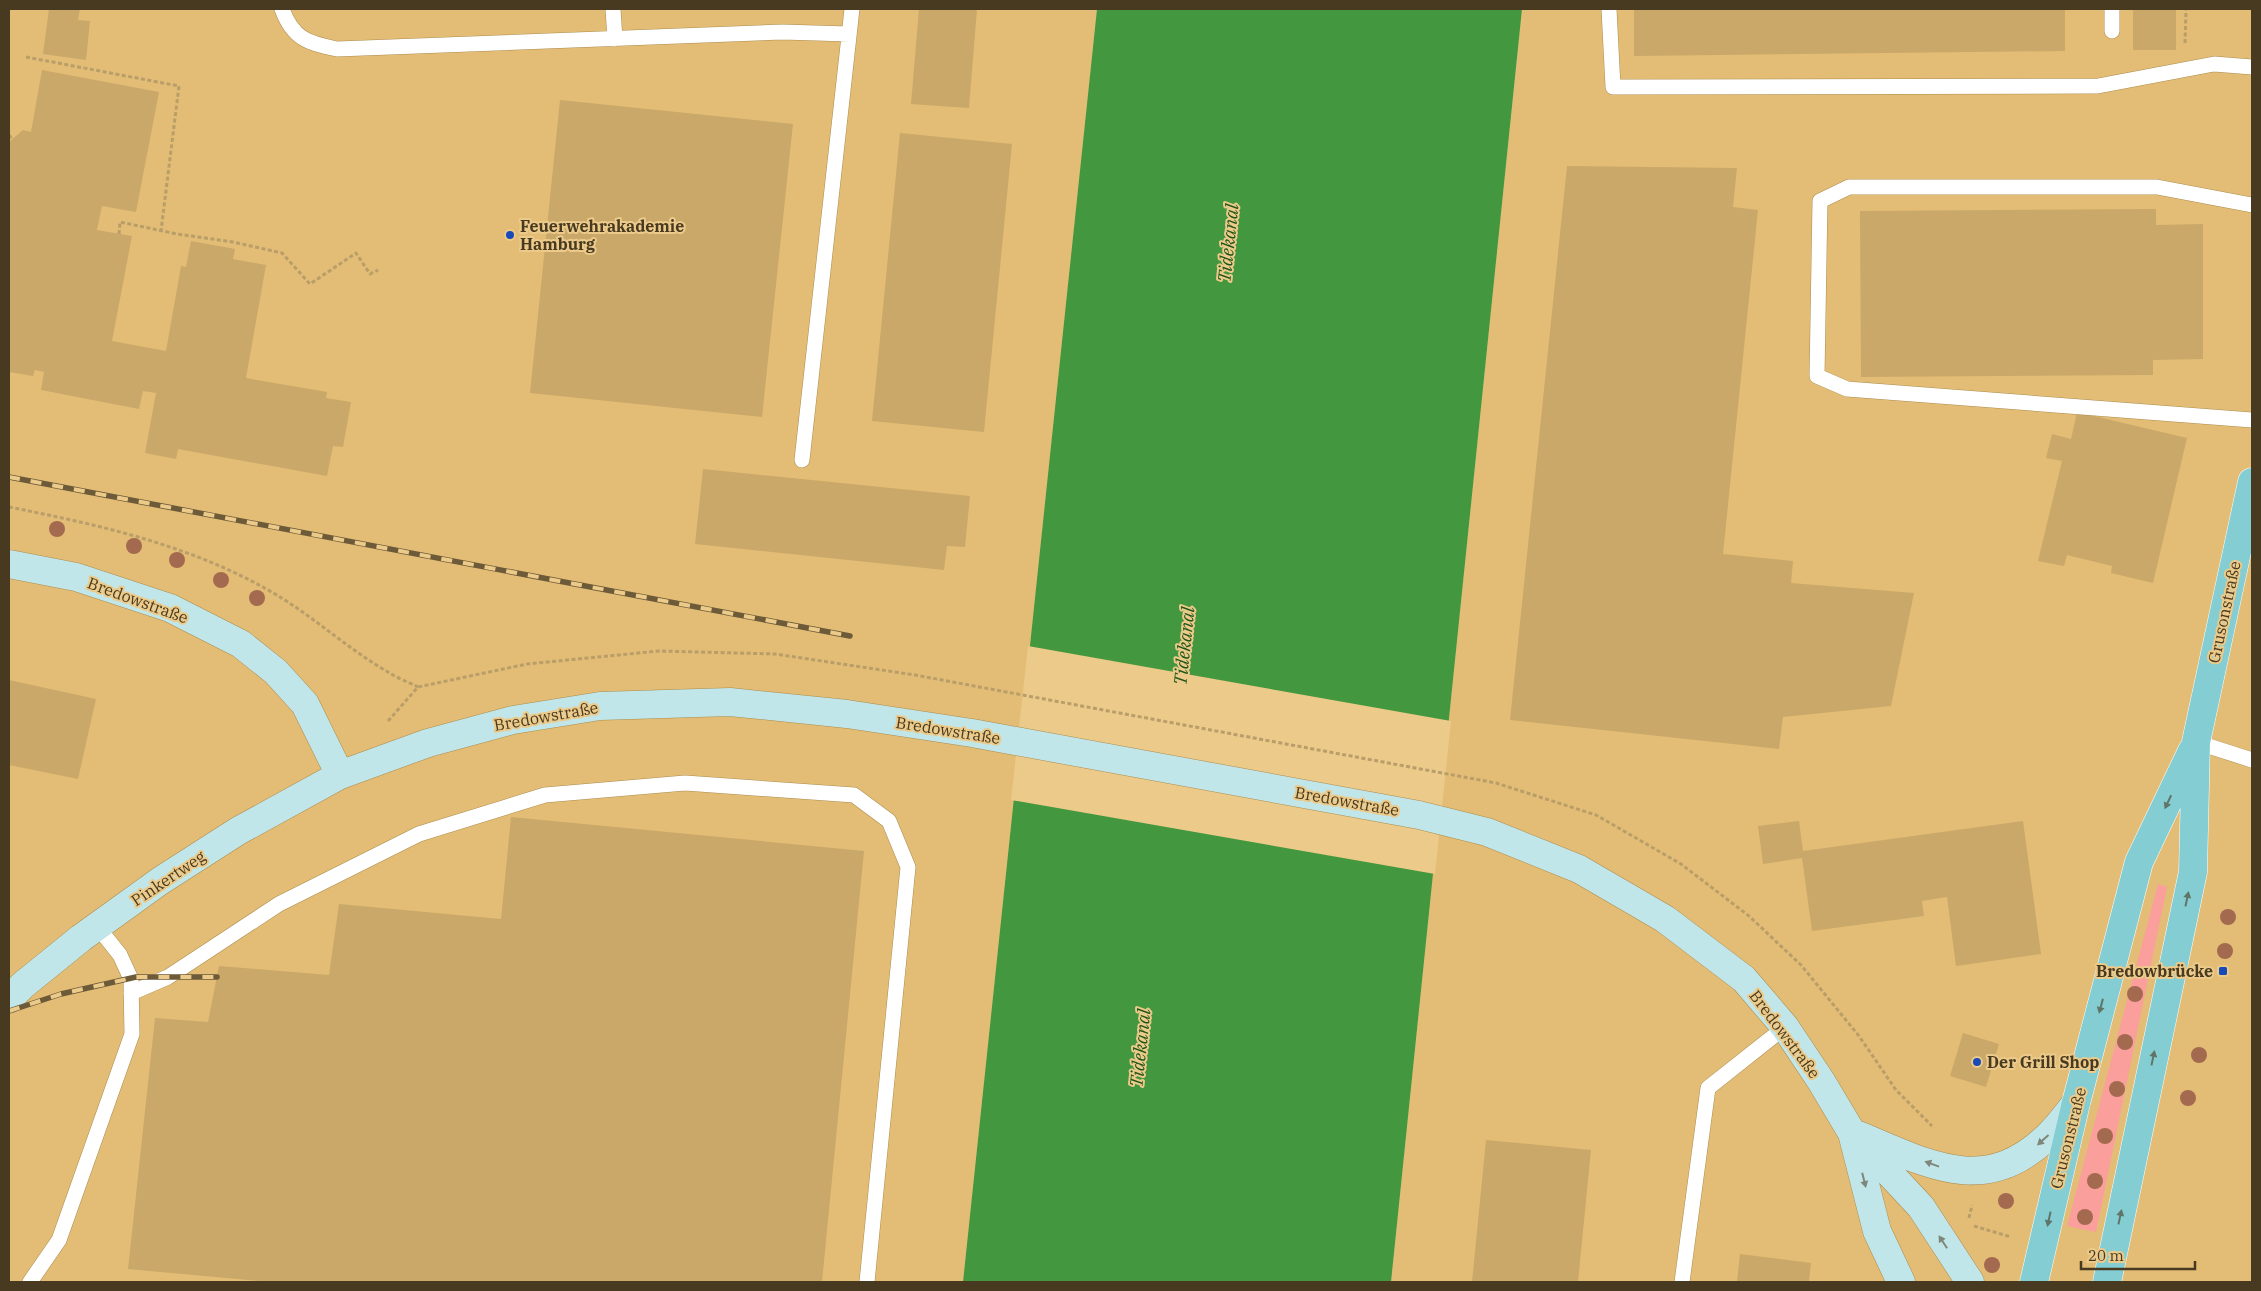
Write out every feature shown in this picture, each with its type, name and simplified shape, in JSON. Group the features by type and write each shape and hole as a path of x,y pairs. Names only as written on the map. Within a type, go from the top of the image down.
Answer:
{"main road":[{"name":"Grusonstraße","path":"2107,1282 2193,872 2196,742 2252,482"},
{"name":"Grusonstraße","path":"2034,1282 2076,1103 2139,862 2196,742"}],"street":[{"name":"Bredowstraße","path":"9,564 76,577 170,608 241,644 276,672 305,704 340,775 428,743 513,720 600,706 730,702 847,714 972,733 1419,815 1487,832 1579,869 1665,919 1744,978 1785,1027 1821,1081 1852,1133 1921,1207 1970,1282"},
{"name":"Pinkertweg","path":"9,998 23,984 97,926 160,881 238,831 340,775"},
{"path":"1852,1133 1936,1166 1958,1171 1980,1171 2016,1160 2032,1150 2046,1138 2076,1103"},
{"name":"Bredowstraße","path":"1852,1133 1877,1231 1901,1282"}],"lane":[{"path":"282,9 288,24 310,44 337,49 782,32 849,34"},
{"path":"613,9 615,39"},
{"path":"802,460 852,9"},
{"path":"1609,9 1613,87 2098,86 2214,64 2252,67"},
{"path":"2112,9 2112,31"},
{"path":"2252,205 2157,187 1850,187 1820,201 1818,376 1847,389 2252,420"},
{"path":"2196,742 2252,760"},
{"path":"132,993 168,977 279,904 419,834 545,795 685,782 854,795 889,821 908,867 866,1282"},
{"path":"30,1282 59,1240 132,1034 131,979 120,955 97,926"},
{"path":"1682,1282 1708,1088 1785,1027"}],"path":[{"path":"26,57 179,86 161,231"},
{"path":"9,135 12,139"},
{"path":"119,234 120,222 161,231 233,242 282,253 310,284 356,253 370,274 378,270"},
{"path":"9,507 83,522 166,545 232,572 275,594 388,672 418,687 527,664 659,651 775,654 915,675 1496,783"},
{"path":"1973,1198 1967,1225 2019,1239"}],"shaded area":[{"path":"9,9 1097,9 963,1282 9,1282"},
{"path":"1522,9 2252,9 2252,1282 1391,1282"},
{"path":"2158,884 2167,887 2096,1232 2067,1226"}],"water":[{"name":"Tidekanal","path":"1097,9 1522,9 1391,1282 963,1282"}],"pier":[{"path":"1028,646 1451,721 1435,874 1011,800"}],"building":[{"path":"49,9 80,9 78,20 90,21 86,60 43,54"},
{"path":"919,9 977,9 969,108 911,104"},
{"path":"1634,9 2065,9 2065,51 1634,56"},
{"path":"2133,9 2176,9 2176,50 2133,50"},
{"path":"42,70 159,92 136,212 102,206 97,230 132,236 112,341 166,351 181,266 186,267 191,241 235,249 233,259 266,265 246,378 327,392 326,398 351,402 343,447 333,446 327,476 178,449 176,459 145,453 156,393 143,391 139,409 41,390 44,372 35,370 33,376 9,372 9,142 23,130 31,132"},
{"path":"560,100 793,124 762,417 530,393"},
{"path":"900,133 1012,144 984,432 872,421"},
{"path":"1567,166 1737,168 1733,207 1758,210 1723,554 1793,561 1791,583 1914,593 1891,706 1783,717 1779,749 1510,720"},
{"path":"2156,209 2156,225 2203,224 2203,359 2153,360 2153,375 1861,377 1860,211"},
{"path":"2077,412 2187,438 2153,583 2111,573 2112,566 2067,555 2064,566 2038,561 2062,461 2046,458 2052,434 2071,439"},
{"path":"703,469 970,496 965,547 947,546 944,570 695,544"},
{"path":"9,680 96,699 78,779 9,765"},
{"path":"511,817 864,851 822,1282 269,1282 128,1269 155,1018 208,1022 219,966 329,975 339,904 501,919"},
{"path":"1799,821 1803,851 2023,821 2041,954 1956,966 1947,897 1922,901 1924,916 1812,931 1802,858 1763,864 1758,826"},
{"path":"1963,1033 1999,1044 1986,1087 1950,1076"},
{"path":"1486,1140 1591,1150 1578,1282 1472,1282"},
{"path":"1740,1254 1811,1263 1809,1282 1737,1282"}],"railway":[{"path":"9,477 850,636"},
{"path":"9,1011 61,994 136,977 217,977"}],"place":[{"name":"Feuerwehrakademie Hamburg","path":"510,235"},
{"name":"Bredowbrücke","path":"2223,971"},
{"name":"Der Grill Shop","path":"1977,1062"}]}
